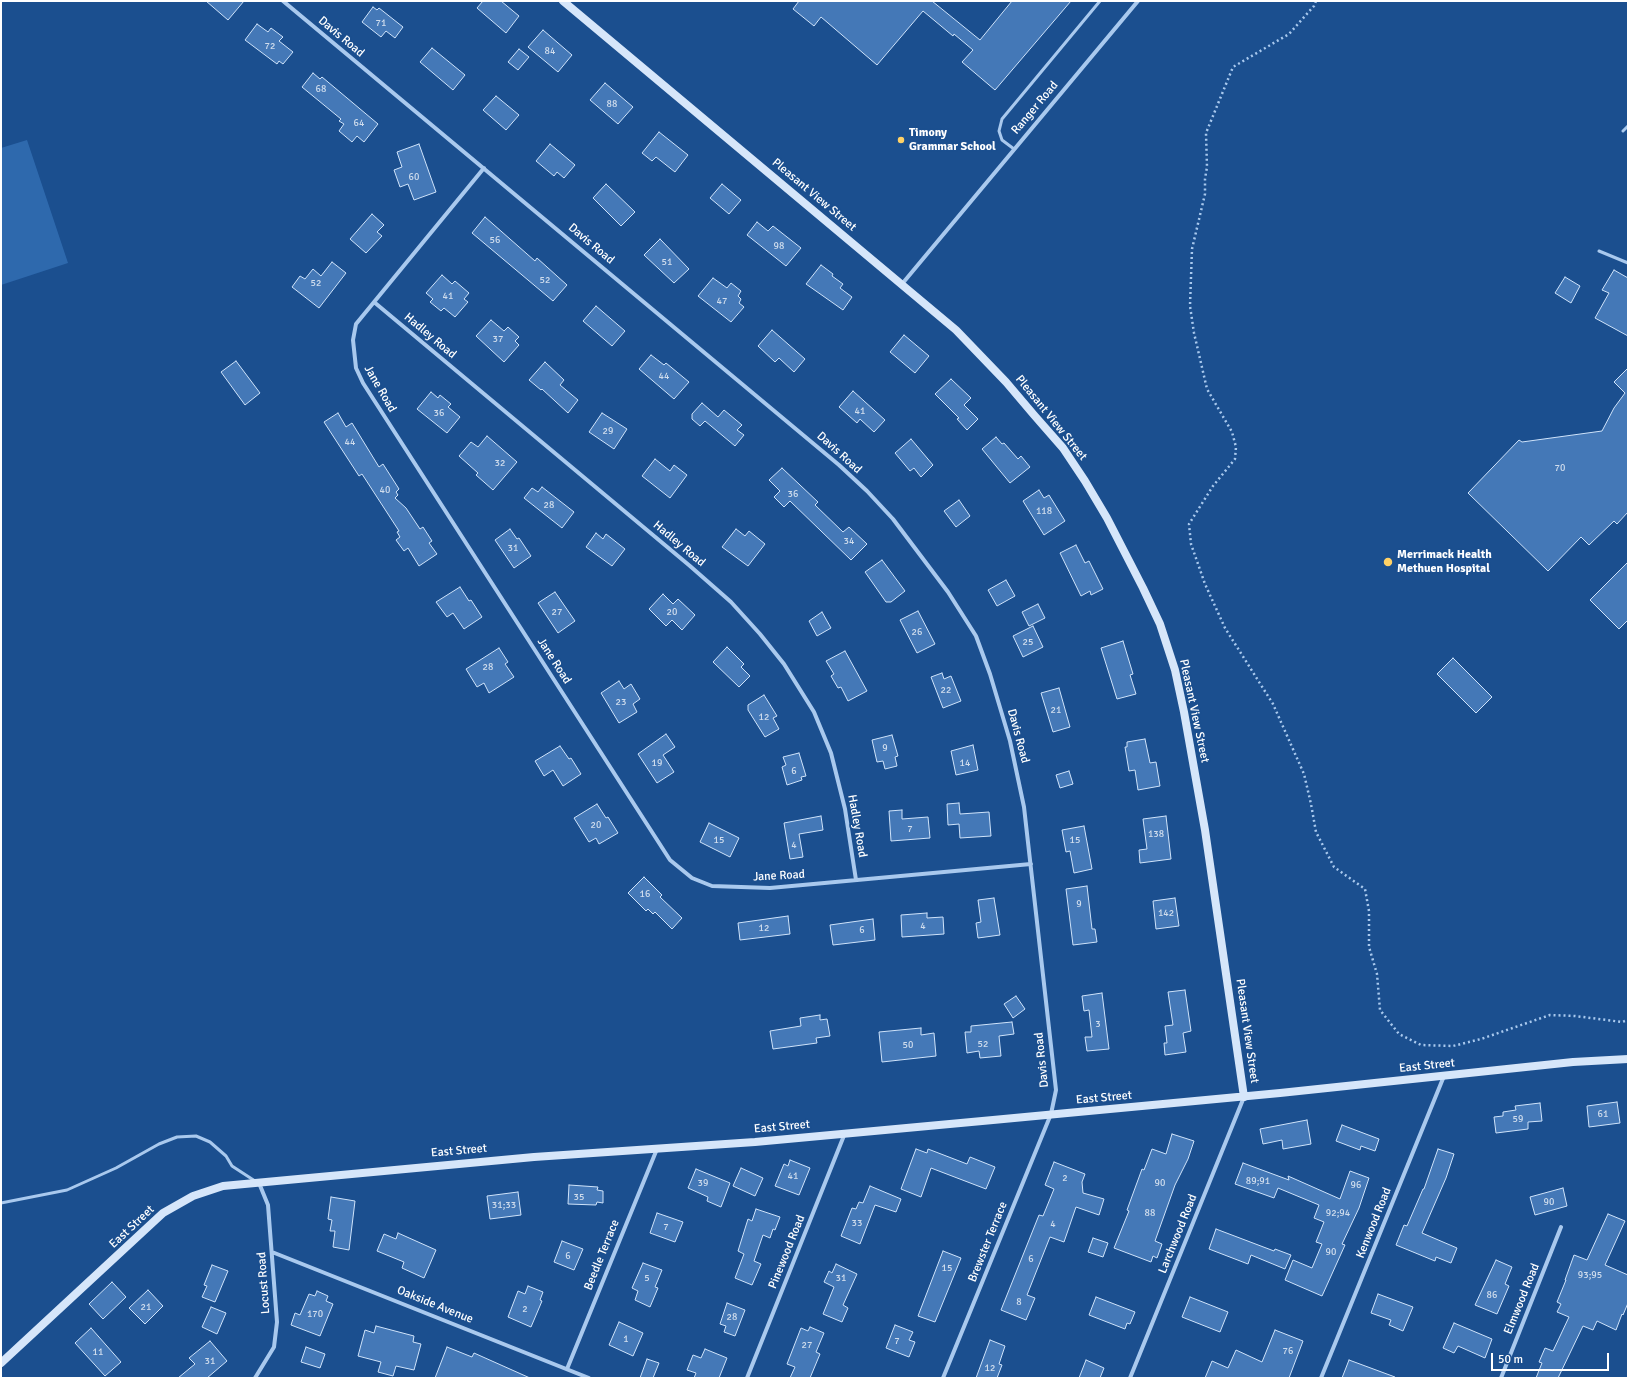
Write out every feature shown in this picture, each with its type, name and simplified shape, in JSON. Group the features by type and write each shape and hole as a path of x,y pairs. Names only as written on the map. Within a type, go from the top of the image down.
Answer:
{"main road":[{"name":"Pleasant View Street","path":"563,1 956,330 1006,382 1063,448 1085,481 1107,518 1143,588 1160,624 1175,670 1206,838 1244,1097"},
{"name":"East Street","path":"1,1363 163,1213 193,1196 223,1186 534,1157 845,1134 1244,1097 1573,1062 1628,1059"}],"street":[{"name":"Davis Road","path":"283,1 801,432 867,491 893,519 948,592 976,636 990,674 1010,741 1024,806 1056,1090 1051,1114"},
{"name":"Ranger Road","path":"902,284 1138,1"},
{"name":"Jane Road","path":"484,168 356,324 353,340 356,368 363,383 670,860 692,878 712,886 770,888 1031,864"},
{"name":"Hadley Road","path":"374,302 690,566 731,602 760,634 784,664 814,712 831,753 845,809 856,880"},
{"name":"Kenwood Road","path":"1322,1378 1444,1076"},
{"name":"Larchwood Road","path":"1130,1378 1244,1097"},
{"name":"Brewster Terrace","path":"943,1378 1051,1114"},
{"name":"Pinewood Road","path":"747,1378 845,1134"},
{"name":"Beedle Terrace","path":"567,1369 657,1148"},
{"name":"Locust Road","path":"255,1378 274,1347 277,1322 268,1206 259,1183"},
{"name":"Elmwood Road","path":"1501,1378 1561,1227"},
{"name":"Oakside Avenue","path":"272,1252 590,1378"}],"lane":[{"path":"1014,149 1002,140 999,131 1002,120 1100,1"},
{"path":"1623,131 1628,126"},
{"path":"1599,251 1628,263"},
{"path":"1,1203 67,1190 116,1168 159,1144 177,1137 196,1136 210,1142 226,1156 232,1166 259,1183"}],"path":[{"path":"1316,1 1314,6 1289,34 1233,66 1206,132 1207,166 1205,194 1192,249 1190,306 1206,389 1232,432 1236,447 1235,460 1213,486 1189,524 1191,544 1204,584 1225,628 1273,704 1304,774 1312,804 1316,832 1334,867 1364,889 1369,911 1369,947 1377,974 1380,1010 1399,1034 1421,1045 1453,1046 1480,1039 1550,1015 1575,1016 1622,1022 1628,1020"}],"shaded area":[{"path":"27,140 68,263 1,285 1,148"}],"building":[{"path":"206,1 244,1 228,20"},
{"path":"483,1 501,1 519,16 506,33 477,8"},
{"name":"Timony Grammar School","path":"799,1 932,1 980,40 1012,1 1071,1 995,90 962,62 973,50 954,34 953,36 923,11 877,65 821,17 814,26 793,9"},
{"path":"373,7 377,10 379,8 403,27 395,38 386,31 381,37 362,22"},
{"path":"257,24 268,32 271,28 283,37 279,41 293,52 283,64 279,61 277,64 245,40"},
{"path":"543,30 572,55 558,72 528,47"},
{"path":"432,48 465,75 453,90 420,62"},
{"path":"519,49 529,57 518,70 508,62"},
{"path":"313,73 320,79 322,77 378,124 364,142 357,136 352,142 339,131 344,124 339,121 341,119 302,87"},
{"path":"605,83 633,107 618,124 590,100"},
{"path":"496,96 519,115 506,130 483,110"},
{"path":"659,132 688,155 675,172 656,157 652,161 642,153"},
{"path":"419,144 436,192 414,200 408,184 400,187 394,170 402,167 397,152"},
{"path":"550,144 575,165 564,178 557,172 554,176 536,161"},
{"path":"606,184 635,212 621,226 593,198"},
{"path":"722,184 741,200 729,214 710,198"},
{"path":"372,214 384,225 377,232 382,236 366,253 350,239"},
{"path":"485,217 535,261 537,258 567,285 553,301 472,233"},
{"path":"757,222 768,231 773,226 801,248 786,266 747,235"},
{"path":"660,239 689,269 674,283 644,255"},
{"path":"332,262 346,273 319,308 292,287 300,276 305,279 313,269 321,276"},
{"path":"821,265 843,284 840,288 852,297 843,310 806,284"},
{"path":"1614,270 1628,278 1628,336 1595,318 1609,293 1602,290"},
{"path":"442,275 452,284 455,281 469,293 464,299 468,302 455,317 444,308 441,311 430,302 433,299 426,293"},
{"path":"1565,277 1580,286 1571,303 1555,293"},
{"path":"713,278 727,288 731,283 741,291 738,296 741,299 739,303 744,307 731,322 698,296"},
{"path":"596,306 625,331 612,346 583,321"},
{"path":"491,320 504,331 508,327 519,337 515,341 519,345 504,362 476,336"},
{"path":"772,330 805,359 794,372 779,358 775,362 758,346"},
{"path":"904,335 929,356 915,373 890,352"},
{"path":"651,355 664,365 666,363 689,382 674,399 639,369"},
{"path":"236,361 260,393 245,405 221,372"},
{"path":"545,362 564,380 560,385 578,400 568,413 542,389 541,390 529,380"},
{"path":"1628,368 1628,512 1617,524 1614,521 1589,545 1581,537 1548,571 1468,493 1519,440 1522,442 1602,431 1614,408 1625,393 1614,382"},
{"path":"951,379 971,398 964,405 978,419 967,430 957,419 959,418 935,394"},
{"path":"853,391 885,420 874,432 860,419 857,423 839,407"},
{"path":"431,392 438,398 440,395 451,404 448,407 460,417 447,433 417,409"},
{"path":"702,403 718,417 724,410 742,425 737,430 744,435 735,446 705,421 700,426 692,419 692,414"},
{"path":"338,413 346,427 352,423 379,467 383,464 399,489 396,492 398,495 395,498 406,508 420,529 423,527 432,541 429,543 437,554 419,566 408,548 404,551 396,540 400,537 397,532 399,531 362,474 359,476 324,422"},
{"path":"602,413 627,429 614,449 589,432"},
{"path":"487,436 517,462 493,490 476,475 478,473 459,456 471,442 478,447"},
{"path":"996,437 1002,444 1004,443 1018,459 1021,456 1030,467 1010,483 982,449"},
{"path":"911,439 933,465 921,477 914,468 910,471 895,453"},
{"path":"655,459 670,471 674,465 687,475 670,498 642,476"},
{"path":"782,468 818,502 815,505 843,532 849,527 867,544 851,560 790,501 784,507 774,497 780,491 769,480"},
{"path":"542,487 574,512 562,528 524,498 532,488 538,492"},
{"path":"1039,490 1044,498 1049,495 1065,521 1044,535 1023,501"},
{"path":"959,500 970,516 956,527 944,511"},
{"path":"510,529 517,539 519,538 531,556 514,568 495,540"},
{"path":"736,529 745,536 749,531 765,544 748,566 722,547"},
{"path":"596,533 603,539 606,534 625,549 612,566 586,547"},
{"path":"1076,545 1085,563 1089,561 1103,589 1091,595 1090,591 1081,596 1060,553"},
{"path":"882,560 905,591 891,602 886,602 865,572"},
{"path":"1628,562 1628,620 1619,629 1590,600"},
{"path":"1006,580 1015,596 997,606 988,590"},
{"path":"460,587 482,617 464,629 453,613 447,617 436,602"},
{"path":"555,592 575,621 558,633 538,603"},
{"path":"663,594 673,604 678,599 695,615 682,630 672,620 666,626 649,609"},
{"path":"1038,604 1045,618 1029,626 1022,612"},
{"path":"918,611 935,644 917,653 900,620"},
{"path":"822,612 831,628 817,636 809,621"},
{"path":"1033,626 1043,647 1023,657 1013,636"},
{"path":"1123,641 1133,674 1130,675 1136,694 1117,699 1101,648"},
{"path":"727,647 744,664 741,667 750,676 739,687 713,662"},
{"path":"499,648 508,662 505,664 514,677 489,693 484,683 477,687 466,669"},
{"path":"845,651 867,691 848,701 841,687 838,688 831,676 834,674 826,661"},
{"path":"1453,658 1492,697 1476,713 1437,674"},
{"path":"942,673 944,679 951,676 961,701 943,708 931,677"},
{"path":"619,681 624,689 631,684 640,699 633,704 637,712 619,723 601,693"},
{"path":"1059,688 1070,727 1053,732 1041,693"},
{"path":"764,695 777,716 773,718 779,729 765,737 748,710 748,705"},
{"path":"666,734 675,747 663,755 674,772 657,783 638,754"},
{"path":"892,735 898,756 895,757 897,766 885,769 883,761 877,762 872,740"},
{"path":"1145,739 1150,763 1156,762 1160,786 1138,790 1135,770 1129,771 1125,747 1127,747 1127,742"},
{"path":"973,745 978,770 956,775 951,751"},
{"path":"560,746 569,759 571,758 581,774 563,786 553,770 544,776 535,761"},
{"path":"799,753 806,776 801,777 802,780 787,785 782,767 786,765 783,757"},
{"path":"1069,771 1073,784 1060,788 1056,775"},
{"path":"959,803 960,814 989,812 991,836 960,838 959,824 948,825 947,804"},
{"path":"597,804 606,818 608,817 618,833 599,844 596,838 589,842 574,818"},
{"path":"902,810 902,819 928,817 930,838 891,841 889,811"},
{"path":"821,816 823,830 799,834 803,857 790,859 784,823"},
{"path":"1166,816 1171,859 1140,863 1139,850 1147,849 1143,819"},
{"path":"709,823 739,838 730,857 700,842"},
{"path":"1084,826 1092,869 1074,873 1070,851 1066,852 1062,830"},
{"path":"644,877 662,895 660,897 682,918 672,929 655,912 653,914 648,909 646,911 628,893"},
{"path":"1087,886 1092,929 1095,929 1097,942 1073,945 1066,889"},
{"path":"994,898 1000,935 978,938 976,923 981,922 978,900"},
{"path":"1175,898 1179,926 1156,929 1153,901"},
{"path":"927,913 927,918 943,917 944,934 902,937 901,915"},
{"path":"788,916 790,934 740,940 738,923"},
{"path":"873,919 875,940 833,945 830,925"},
{"path":"1185,990 1191,1031 1183,1033 1186,1052 1165,1055 1164,1043 1167,1043 1165,1026 1173,1025 1168,992"},
{"path":"1102,993 1109,1049 1087,1051 1085,1037 1092,1037 1089,1010 1084,1011 1082,996"},
{"path":"1016,996 1025,1009 1013,1018 1004,1004"},
{"path":"820,1015 820,1020 827,1019 830,1036 816,1038 817,1043 773,1049 770,1031 801,1026 800,1018"},
{"path":"1012,1022 1014,1034 999,1036 1001,1056 980,1058 979,1051 967,1053 965,1032 971,1032 971,1026"},
{"path":"921,1028 921,1035 934,1033 936,1056 882,1062 879,1032"},
{"path":"1617,1102 1620,1123 1589,1127 1587,1106"},
{"path":"1540,1103 1542,1121 1528,1122 1528,1129 1496,1133 1494,1117 1503,1116 1503,1112 1516,1110 1515,1106"},
{"path":"1307,1120 1311,1144 1283,1149 1282,1140 1263,1144 1260,1129"},
{"path":"1342,1125 1379,1139 1375,1151 1361,1146 1360,1150 1336,1141"},
{"path":"1172,1134 1194,1141 1188,1159 1175,1185 1155,1241 1162,1244 1157,1258 1153,1256 1151,1262 1114,1248 1129,1211 1127,1210 1142,1169 1144,1170 1152,1149 1166,1154"},
{"path":"916,1149 927,1153 928,1149 967,1164 970,1157 995,1167 986,1189 931,1168 921,1197 901,1189"},
{"path":"1438,1149 1454,1154 1446,1178 1422,1233 1457,1248 1451,1263 1436,1257 1435,1261 1396,1245 1404,1225 1407,1226 1424,1189"},
{"path":"790,1160 810,1168 799,1195 775,1186 784,1164 788,1166"},
{"path":"1054,1162 1085,1174 1082,1182 1083,1193 1104,1199 1099,1215 1076,1207 1064,1242 1050,1237 1027,1295 1035,1298 1026,1320 1001,1310 1039,1215 1043,1216 1054,1189 1045,1185"},
{"path":"1243,1163 1289,1180 1288,1176 1340,1199 1350,1171 1369,1178 1359,1208 1342,1244 1345,1245 1322,1296 1285,1280 1293,1260 1312,1268 1322,1244 1316,1242 1324,1222 1314,1218 1319,1205 1278,1188 1274,1198 1235,1184"},
{"path":"741,1168 763,1178 755,1196 733,1186"},
{"path":"696,1169 730,1183 721,1207 707,1201 708,1197 688,1188"},
{"path":"569,1185 598,1187 597,1190 603,1191 603,1203 597,1202 596,1205 568,1204"},
{"path":"870,1186 901,1199 896,1212 875,1205 860,1244 841,1236 852,1208 856,1209 859,1202 863,1203"},
{"path":"1563,1188 1567,1206 1535,1215 1530,1197"},
{"path":"518,1192 521,1215 490,1219 487,1196"},
{"path":"331,1197 355,1201 349,1250 333,1247 335,1231 330,1231 332,1220 328,1219"},
{"path":"756,1209 780,1217 770,1238 763,1235 754,1261 761,1264 752,1285 735,1278 744,1254 738,1251 748,1219 752,1221"},
{"path":"657,1213 683,1222 675,1242 650,1233"},
{"path":"1608,1214 1625,1221 1605,1265 1628,1275 1628,1303 1623,1315 1622,1314 1616,1330 1597,1321 1593,1330 1583,1326 1558,1378 1536,1378 1542,1363 1539,1362 1545,1348 1553,1351 1569,1317 1557,1312 1561,1304 1557,1302 1574,1255 1587,1260"},
{"path":"1216,1229 1274,1251 1275,1249 1291,1255 1285,1269 1251,1255 1248,1264 1209,1249"},
{"path":"398,1233 436,1250 424,1278 402,1268 404,1262 377,1251 384,1234 396,1239"},
{"path":"1093,1238 1108,1243 1103,1257 1088,1252"},
{"path":"562,1241 583,1249 574,1270 554,1262"},
{"path":"943,1251 961,1258 935,1322 918,1316"},
{"path":"1496,1260 1512,1267 1505,1284 1509,1286 1497,1314 1475,1305"},
{"path":"643,1263 662,1270 655,1287 658,1288 650,1307 635,1300 638,1291 632,1288"},
{"path":"836,1264 857,1274 843,1305 848,1308 842,1322 823,1314 834,1287 824,1282 829,1271 832,1273"},
{"path":"212,1265 228,1271 215,1302 202,1297 207,1286 204,1285"},
{"path":"112,1282 126,1297 103,1319 89,1304"},
{"path":"528,1286 543,1292 540,1300 542,1301 531,1327 508,1317 518,1291 525,1294"},
{"path":"148,1290 163,1306 145,1324 129,1308"},
{"path":"317,1291 328,1296 326,1301 333,1304 320,1336 291,1325 295,1313 300,1315 309,1294 315,1296"},
{"path":"1378,1294 1413,1307 1403,1331 1389,1325 1391,1320 1371,1313"},
{"path":"1096,1297 1135,1312 1130,1324 1127,1323 1125,1329 1089,1315"},
{"path":"1190,1297 1228,1312 1220,1332 1182,1317"},
{"path":"727,1303 745,1310 735,1336 724,1332 726,1326 720,1324"},
{"path":"211,1307 226,1313 217,1334 202,1327"},
{"path":"619,1322 643,1333 633,1356 609,1345"},
{"path":"1454,1323 1492,1339 1485,1358 1458,1346 1454,1353 1443,1348"},
{"path":"895,1325 913,1332 909,1340 915,1342 909,1357 886,1348"},
{"path":"376,1326 414,1336 413,1342 421,1344 414,1370 396,1366 393,1376 378,1372 381,1362 358,1356 365,1330 374,1333"},
{"path":"810,1327 824,1333 816,1352 820,1354 810,1378 790,1378 795,1367 787,1364 801,1328 808,1331"},
{"path":"91,1328 121,1362 105,1376 75,1343"},
{"path":"1275,1330 1303,1341 1289,1378 1205,1378 1212,1361 1228,1368 1236,1350 1262,1362"},
{"path":"990,1340 1005,1346 999,1364 1002,1365 997,1378 976,1378"},
{"path":"210,1341 227,1361 207,1378 178,1378 195,1364 189,1358"},
{"path":"306,1347 325,1354 320,1368 301,1362"},
{"path":"447,1347 472,1357 474,1353 530,1378 435,1378"},
{"path":"705,1349 727,1358 719,1378 694,1378 696,1373 687,1370 693,1355 701,1358"},
{"path":"647,1359 659,1363 653,1378 640,1378"},
{"path":"1086,1360 1104,1368 1100,1378 1079,1378"},
{"path":"1349,1360 1395,1377 1395,1378 1342,1378"}],"place":[{"name":"Timony Grammar School","path":"901,140"},
{"name":"Merrimack Health Methuen Hospital","path":"1388,562"}]}
